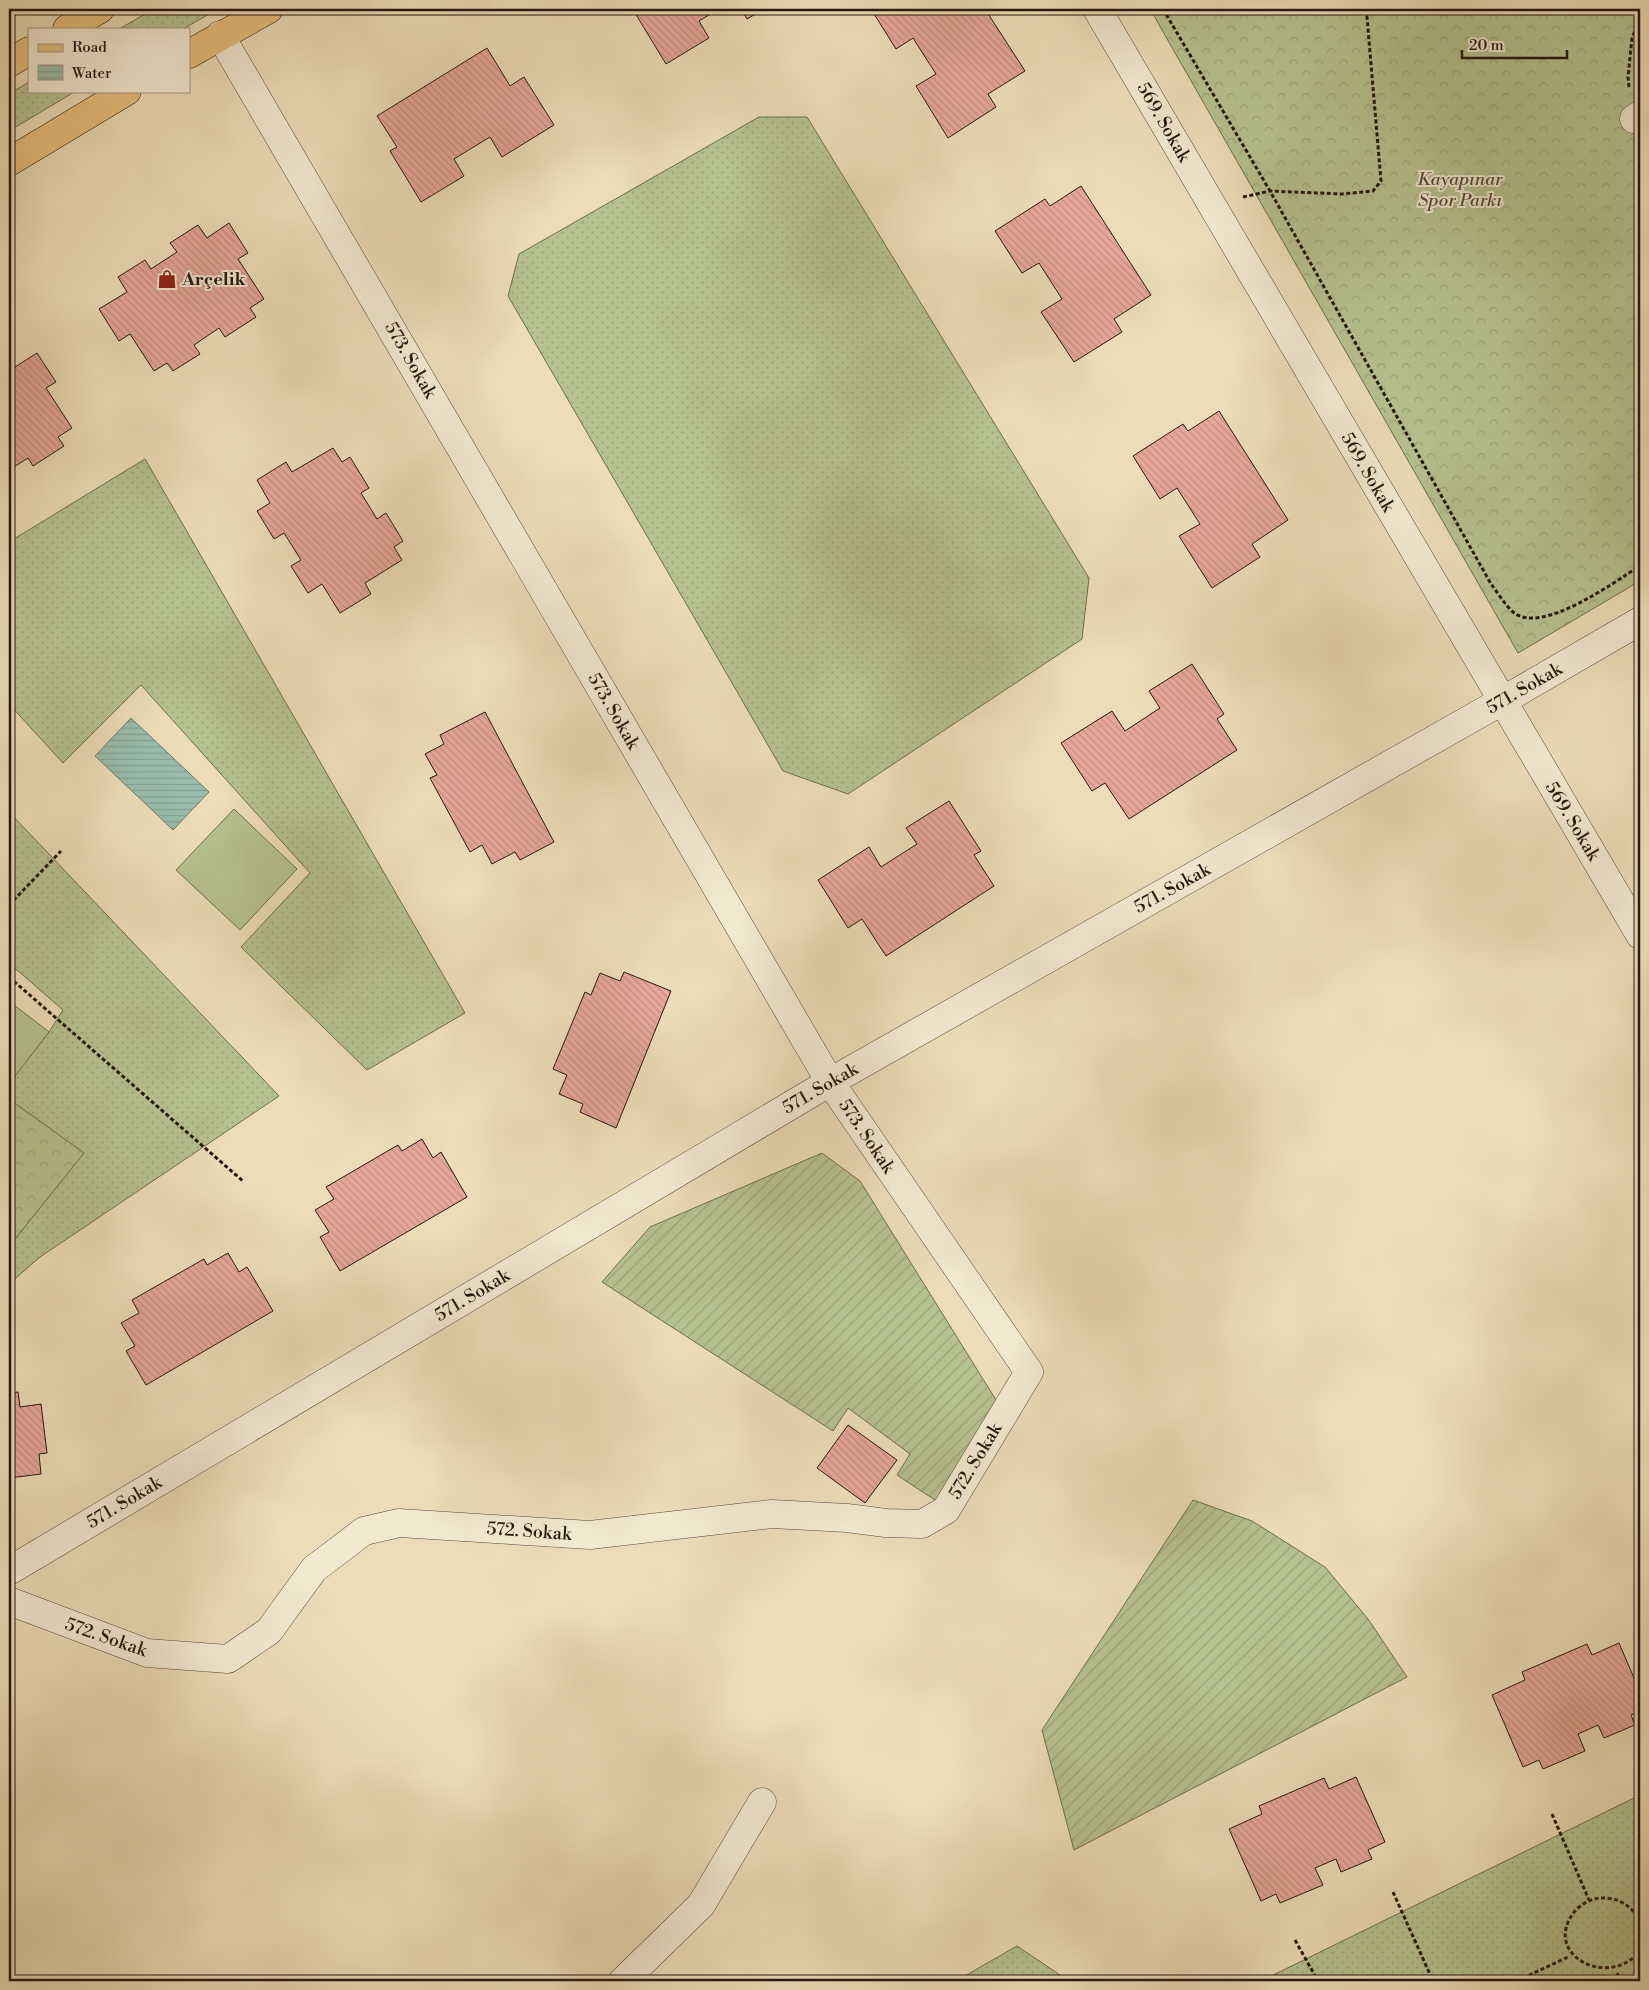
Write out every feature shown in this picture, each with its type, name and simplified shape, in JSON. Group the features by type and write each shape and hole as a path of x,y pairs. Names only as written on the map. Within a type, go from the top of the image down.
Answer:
{"main road":[{"path":"69,28 100,9"},
{"path":"190,53 269,9"},
{"path":"9,63 28,53"},
{"path":"9,162 125,92"}],"street":[{"name":"569. Sokak","path":"1097,9 1640,935"},
{"name":"573. Sokak","path":"220,35 830,1082 1029,1372"},
{"name":"571. Sokak","path":"9,1571 830,1082 1640,621"},
{"name":"572. Sokak","path":"9,1601 147,1653 228,1659 269,1631 314,1569 364,1531 399,1523 590,1535 772,1514 922,1524 946,1510 1029,1372"},
{"path":"623,1981 701,1905 762,1802"}],"path":[{"path":"1164,9 1270,190 1492,584 1513,612 1533,619 1564,612 1640,566"},
{"path":"1212,204 1270,190 1342,194 1373,191 1381,181 1367,17 1374,9"},
{"path":"1453,9 1470,9"},
{"path":"9,905 61,851"},
{"path":"9,977 244,1182"},
{"path":"1552,1814 1589,1900"},
{"path":"1393,1892 1433,1981"},
{"path":"1578,1965 1570,1956 1566,1943 1566,1930 1570,1918 1578,1908 1589,1900 1602,1897 1616,1899 1627,1905 1636,1914 1640,1923"},
{"path":"1295,1940 1318,1981"},
{"path":"1630,1965 1640,1951"},
{"path":"1517,1981 1570,1956"},
{"path":"1621,1981 1615,1974 1625,1970"}],"green space":[{"path":"154,9 218,9 185,28 121,28"},
{"name":"Kayapınar Spor Parkı","path":"1150,9 1640,9 1640,581 1518,653"},
{"path":"28,83 28,92 74,92 9,131 9,94"},
{"path":"759,117 807,117 1089,578 1082,639 848,794 783,771 508,296 519,254"},
{"path":"145,459 465,1013 367,1070 241,947 310,873 141,685 63,763 9,704 9,542"},
{"path":"234,809 297,869 240,930 176,870"},
{"path":"9,812 279,1096 40,1257 9,1284 9,1235 15,1239 83,1153 9,1099 9,1083 49,1032 63,1010 9,963"},
{"path":"9,1001 49,1032 9,1084"},
{"path":"9,1099 84,1153 15,1239 9,1235"},
{"path":"822,1153 860,1181 996,1400 938,1502 897,1475 910,1454 848,1408 833,1431 602,1282 650,1227"},
{"path":"1193,1500 1252,1521 1325,1567 1368,1619 1407,1677 1074,1850 1042,1730"},
{"path":"1640,1795 1640,1981 1261,1981"},
{"path":"1017,1946 1069,1981 956,1981"}],"water":[{"path":"131,718 209,792 173,830 95,756"}],"building":[{"path":"642,9 719,9 699,21 709,38 666,64 635,13"},
{"path":"741,9 764,9 747,19"},
{"path":"871,9 985,9 1025,71 988,94 996,107 948,138 916,86 936,74 913,38 896,49"},
{"path":"487,48 510,86 524,77 554,125 502,157 490,137 454,159 464,176 421,202 390,151 397,147 377,116"},
{"path":"1081,186 1151,295 1114,319 1122,332 1074,362 1041,312 1062,299 1039,263 1022,273 995,231 1045,199 1050,206"},
{"path":"229,223 248,253 238,259 264,299 250,308 256,317 225,337 219,328 194,345 200,354 173,371 167,363 154,371 130,334 119,341 99,309 127,292 118,277 145,260 151,269 177,252 170,243 198,225 207,238"},
{"path":"37,353 56,382 46,388 72,428 58,437 64,446 33,466 28,458 9,470 9,357 15,367"},
{"path":"1219,411 1288,520 1252,544 1260,557 1212,588 1179,536 1200,524 1177,488 1160,499 1133,456 1183,424 1188,431"},
{"path":"333,448 342,462 350,457 369,488 361,493 377,519 386,513 403,541 394,547 402,560 365,583 371,594 340,613 322,584 308,593 291,566 301,560 284,533 274,539 257,511 270,503 257,480 286,462 292,472"},
{"path":"1192,664 1224,714 1217,719 1237,750 1129,819 1105,783 1092,791 1061,743 1112,711 1125,731 1160,708 1149,691"},
{"path":"485,712 554,842 520,860 515,852 492,864 482,845 470,852 430,778 437,775 425,754 444,744 440,735"},
{"path":"949,801 981,851 974,855 994,886 886,956 862,919 848,928 818,880 869,847 881,867 917,844 906,828"},
{"path":"624,972 671,991 616,1128 580,1112 583,1104 559,1094 567,1075 553,1069 585,992 591,995 600,973 620,981"},
{"path":"422,1139 433,1158 441,1152 467,1197 340,1271 320,1237 329,1232 315,1210 334,1199 326,1187 398,1145 402,1151"},
{"path":"228,1253 239,1272 247,1267 273,1311 146,1385 126,1351 135,1346 121,1323 139,1313 132,1300 204,1259 207,1265"},
{"path":"18,1392 20,1407 41,1404 47,1453 39,1454 41,1474 9,1478 9,1393"},
{"path":"848,1425 897,1460 865,1503 817,1468"},
{"path":"1619,1643 1640,1692 1640,1711 1631,1715 1635,1725 1604,1738 1598,1725 1578,1734 1585,1751 1543,1769 1539,1760 1523,1767 1492,1695 1525,1680 1522,1672 1587,1644 1592,1655"},
{"path":"1356,1777 1385,1842 1368,1850 1372,1859 1341,1872 1336,1859 1315,1868 1323,1885 1280,1903 1276,1894 1261,1901 1229,1829 1262,1814 1259,1806 1324,1778 1329,1789"}],"place":[{"name":"Arçelik","path":"167,279"}]}
